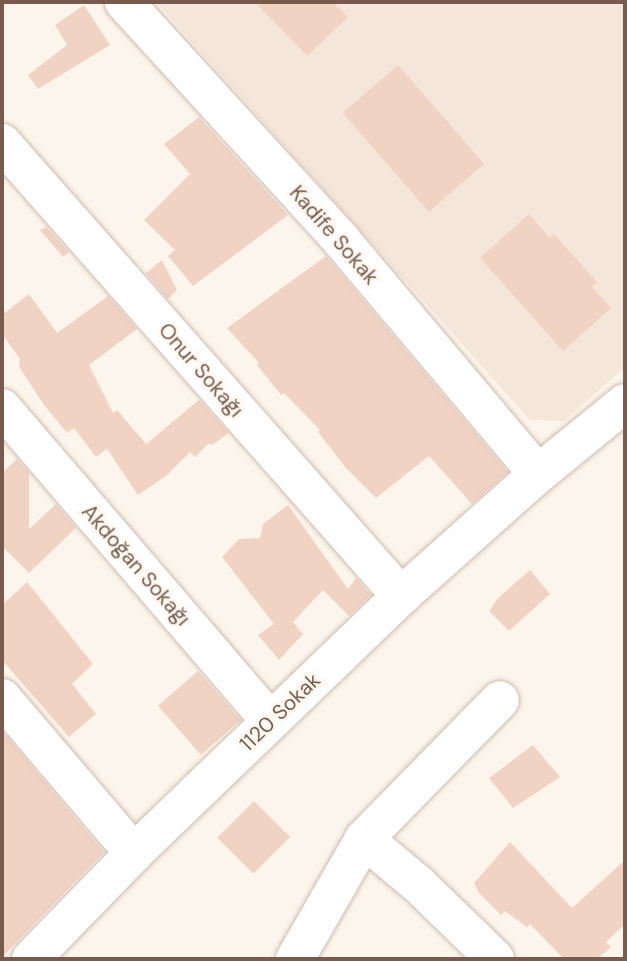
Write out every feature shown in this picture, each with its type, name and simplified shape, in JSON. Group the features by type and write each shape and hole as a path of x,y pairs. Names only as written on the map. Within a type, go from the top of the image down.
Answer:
{"street":[{"name":"Kadife Sokak","path":"124,2 341,240 538,474"},
{"name":"Onur Sokağı","path":"2,143 401,596"},
{"name":"1120 Sokak","path":"31,959 134,853 401,596 538,474 625,403"},
{"name":"Akdoğan Sokağı","path":"2,408 270,721"},
{"path":"2,698 134,853"},
{"path":"295,959 364,839 500,700"},
{"path":"364,839 419,885 495,959"}],"shaded area":[{"path":"156,2 625,2 625,367 564,421 530,420"}],"building":[{"path":"255,2 333,2 348,17 307,56"},
{"path":"84,5 110,45 38,89 28,75 67,45 55,25"},
{"path":"398,65 484,164 429,212 343,113"},
{"path":"199,117 288,215 193,286 168,256 175,250 144,220 190,174 164,144"},
{"path":"529,214 550,238 554,234 597,282 592,287 611,308 563,351 480,258"},
{"path":"46,227 69,252 63,257 40,230"},
{"path":"326,256 508,472 472,504 429,456 376,498 345,467 318,432 320,430 284,393 281,395 257,365 258,362 227,328"},
{"path":"162,260 177,290 168,299 146,273"},
{"path":"29,294 57,333 108,296 137,329 89,365 113,413 117,410 146,444 199,400 229,433 212,445 209,443 195,457 190,452 166,476 138,495 107,449 96,457 74,428 67,433 44,405 19,367 20,359 2,334 2,315"},
{"path":"17,459 29,473 29,529 56,504 76,528 29,573 2,546 2,473"},
{"path":"288,505 348,589 356,578 371,595 349,616 323,590 293,622 303,634 279,660 258,635 274,624 222,557 239,539 260,538 263,524"},
{"path":"530,570 550,594 509,631 489,611 498,598"},
{"path":"27,582 93,664 72,684 96,714 69,737 2,660 2,605"},
{"path":"198,671 241,720 201,755 158,706"},
{"path":"2,731 104,852 2,957"},
{"path":"533,745 560,777 513,808 489,778"},
{"path":"254,801 290,837 253,874 217,838"},
{"path":"510,842 572,908 625,860 625,924 606,942 611,947 597,959 564,959 530,924 527,927 505,911 501,915 479,893 474,883"}]}
